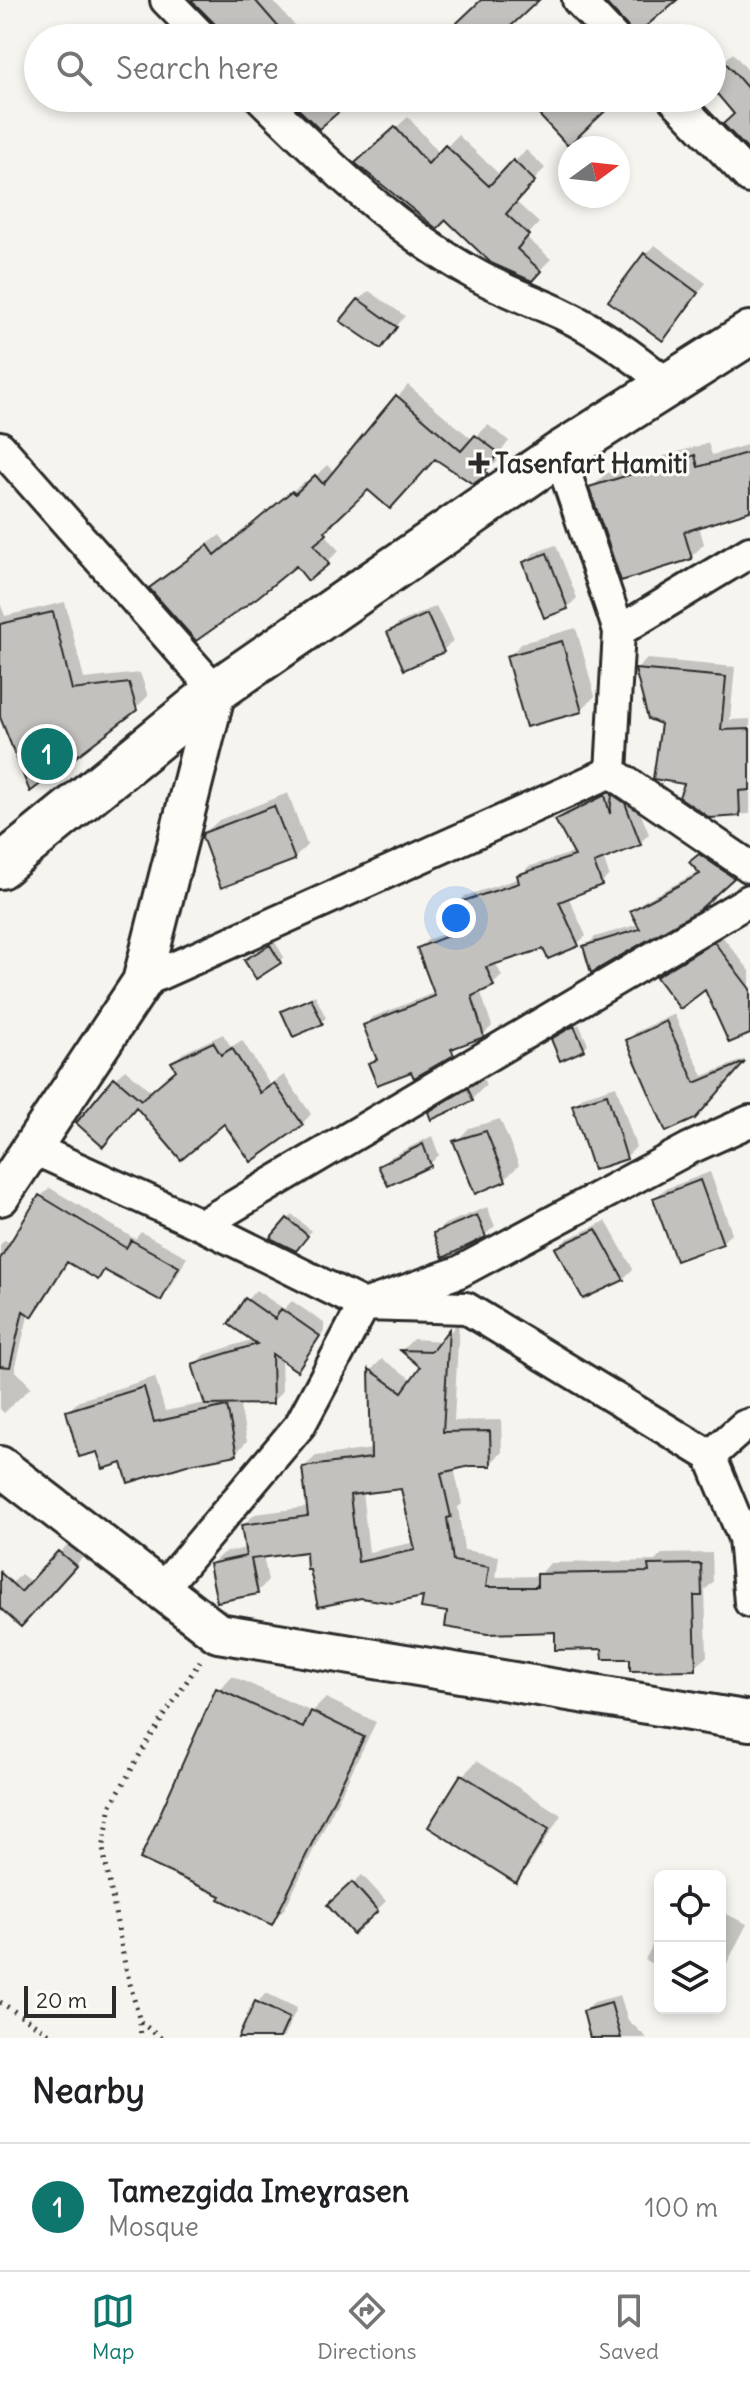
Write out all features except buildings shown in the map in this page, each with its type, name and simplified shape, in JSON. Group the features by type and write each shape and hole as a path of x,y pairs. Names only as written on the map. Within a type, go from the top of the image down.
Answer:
{"main road":[{"path":"0,867 216,691 559,454 750,333"}],"street":[{"path":"166,0 189,24"},
{"path":"578,0 601,24"},
{"path":"275,112 327,163 442,254 478,276 563,314 602,336 668,385"},
{"path":"686,112 750,178"},
{"path":"0,447 216,691 142,982 0,1196"},
{"path":"559,454 619,631 611,772"},
{"path":"619,631 750,552"},
{"path":"142,982 611,772"},
{"path":"611,772 750,867"},
{"path":"202,1225 750,900"},
{"path":"161,1590 300,1425 364,1305 459,1272 688,1149 750,1121"},
{"path":"32,1148 202,1225 364,1305 466,1308 710,1456 744,1538 750,1602"},
{"path":"710,1456 750,1424"},
{"path":"0,1466 218,1633 750,1721"}],"path":[{"path":"141,2038 103,1849 111,1805 146,1744 218,1633"},
{"path":"0,2002 56,2038"},
{"path":"140,2022 161,2038"}],"place":[{"name":"Tasenfart Hamiti","path":"479,463"},
{"name":"Tamezgida Imeɣrasen","path":"47,754"}]}
